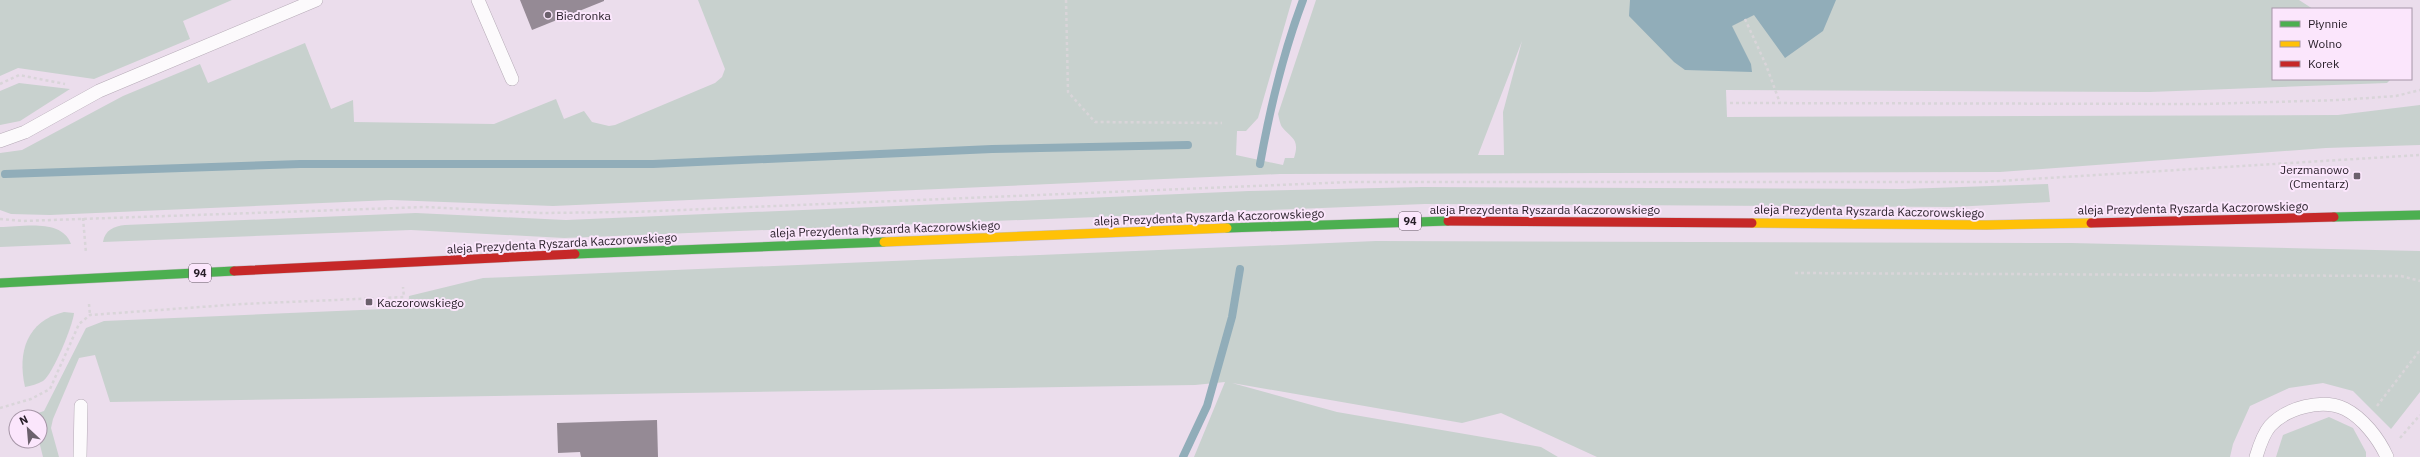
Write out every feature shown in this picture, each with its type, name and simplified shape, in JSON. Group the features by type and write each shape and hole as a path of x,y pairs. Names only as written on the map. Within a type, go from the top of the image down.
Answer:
{"main road":[{"name":"aleja Prezydenta Ryszarda Kaczorowskiego","path":"0,283 495,256 1416,221 1986,225 2420,215"}],"lane":[{"path":"0,141 25,132 99,91 316,0"},
{"path":"478,0 512,79"},
{"path":"2256,457 2269,426 2291,412 2310,406 2331,404 2345,409 2364,423 2387,457"},
{"path":"80,457 81,406"}],"path":[{"path":"1066,0 1068,92 1096,122 1222,123"},
{"path":"1745,19 1766,66 1780,103"},
{"path":"0,84 19,75 99,91"},
{"path":"1730,103 2205,104 2340,100 2396,96 2420,90"},
{"path":"0,219 23,221 425,207 541,213 633,212 1349,182 1983,182 2420,155"},
{"path":"0,408 31,399 50,389 79,324 90,315 235,305 404,297 401,262"},
{"path":"1795,273 2393,276 2420,281"},
{"path":"2364,423 2420,350"},
{"path":"2398,441 2420,416"}],"shaded area":[{"path":"0,0 232,0 183,21 190,39 94,79 18,68 0,76"},
{"path":"698,0 1292,0 1258,118 1246,131 1237,131 1236,155 1283,165 1285,158 1294,158 1296,147 1294,140 1281,126 1278,114 1316,0 2299,0 2311,8 2272,8 2272,80 2390,80 2387,83 2150,92 1726,90 1727,117 2338,115 2420,105 2420,145 2326,148 2000,172 1280,174 553,206 391,200 50,215 11,214 0,210 0,153 22,150 123,96 200,64 208,83 305,43 331,109 353,100 354,122 494,124 556,99 564,119 584,111 592,122 609,126 615,125 715,83 722,77 725,69","holes":["1522,41 1503,112 1504,155 1478,155"]},
{"path":"19,83 70,89 20,121 0,125 0,91"},
{"path":"2048,184 2050,202 1953,207 1425,204 564,238 411,230 103,242 106,234 111,229 117,226 125,225 416,213 566,220 1249,191 1422,187 1904,189"},
{"path":"0,227 50,227 59,230 66,236 71,244 0,247"},
{"path":"1376,241 2071,243 2420,251 2420,392 2391,429 2353,391 2323,383 2289,388 2250,406 2233,444 2230,457 1597,457 1501,413 1462,423 1232,383 1337,412 1541,447 1558,457 1194,457 1225,382 1195,385 110,402 95,355 79,358 53,419 51,428 59,457 43,457 41,449 48,449 48,409 45,409 86,328 104,321 408,308 409,296 483,278"},
{"path":"64,312 74,313 70,328 57,360 43,381 25,387 23,374 24,350 33,330 51,316"},
{"path":"2329,417 2353,428 2366,452 2366,457 2276,457 2283,435"}],"water":[{"path":"1630,0 1836,0 1823,31 1785,58 1754,15 1732,26 1751,64 1752,72 1685,70 1674,62 1629,16"}],"building":[{"name":"Biedronka","path":"520,0 604,0 604,1 532,30"},
{"path":"657,420 658,457 581,457 580,452 558,453 557,423"}],"waterway":[{"path":"1260,164 1278,81 1289,40 1303,0"},
{"path":"5,174 300,164 653,164 992,149 1188,145"},
{"path":"1183,457 1207,406 1232,317 1240,269"}],"traffic: fast":[{"path":"2334,217 2420,215"},
{"path":"1227,228 1448,221"},
{"path":"575,254 884,242"},
{"path":"0,283 234,271"}],"traffic: slow":[{"path":"1752,223 1986,225 2091,223"},
{"path":"884,242 1227,228"}],"traffic: jam":[{"path":"2091,223 2334,217"},
{"path":"1448,221 1752,223"},
{"path":"234,271 575,254"}],"place":[{"name":"Biedronka","path":"548,15"},
{"name":"Jerzmanowo (Cmentarz)","path":"2357,176"},
{"name":"Kaczorowskiego","path":"369,302"}]}
